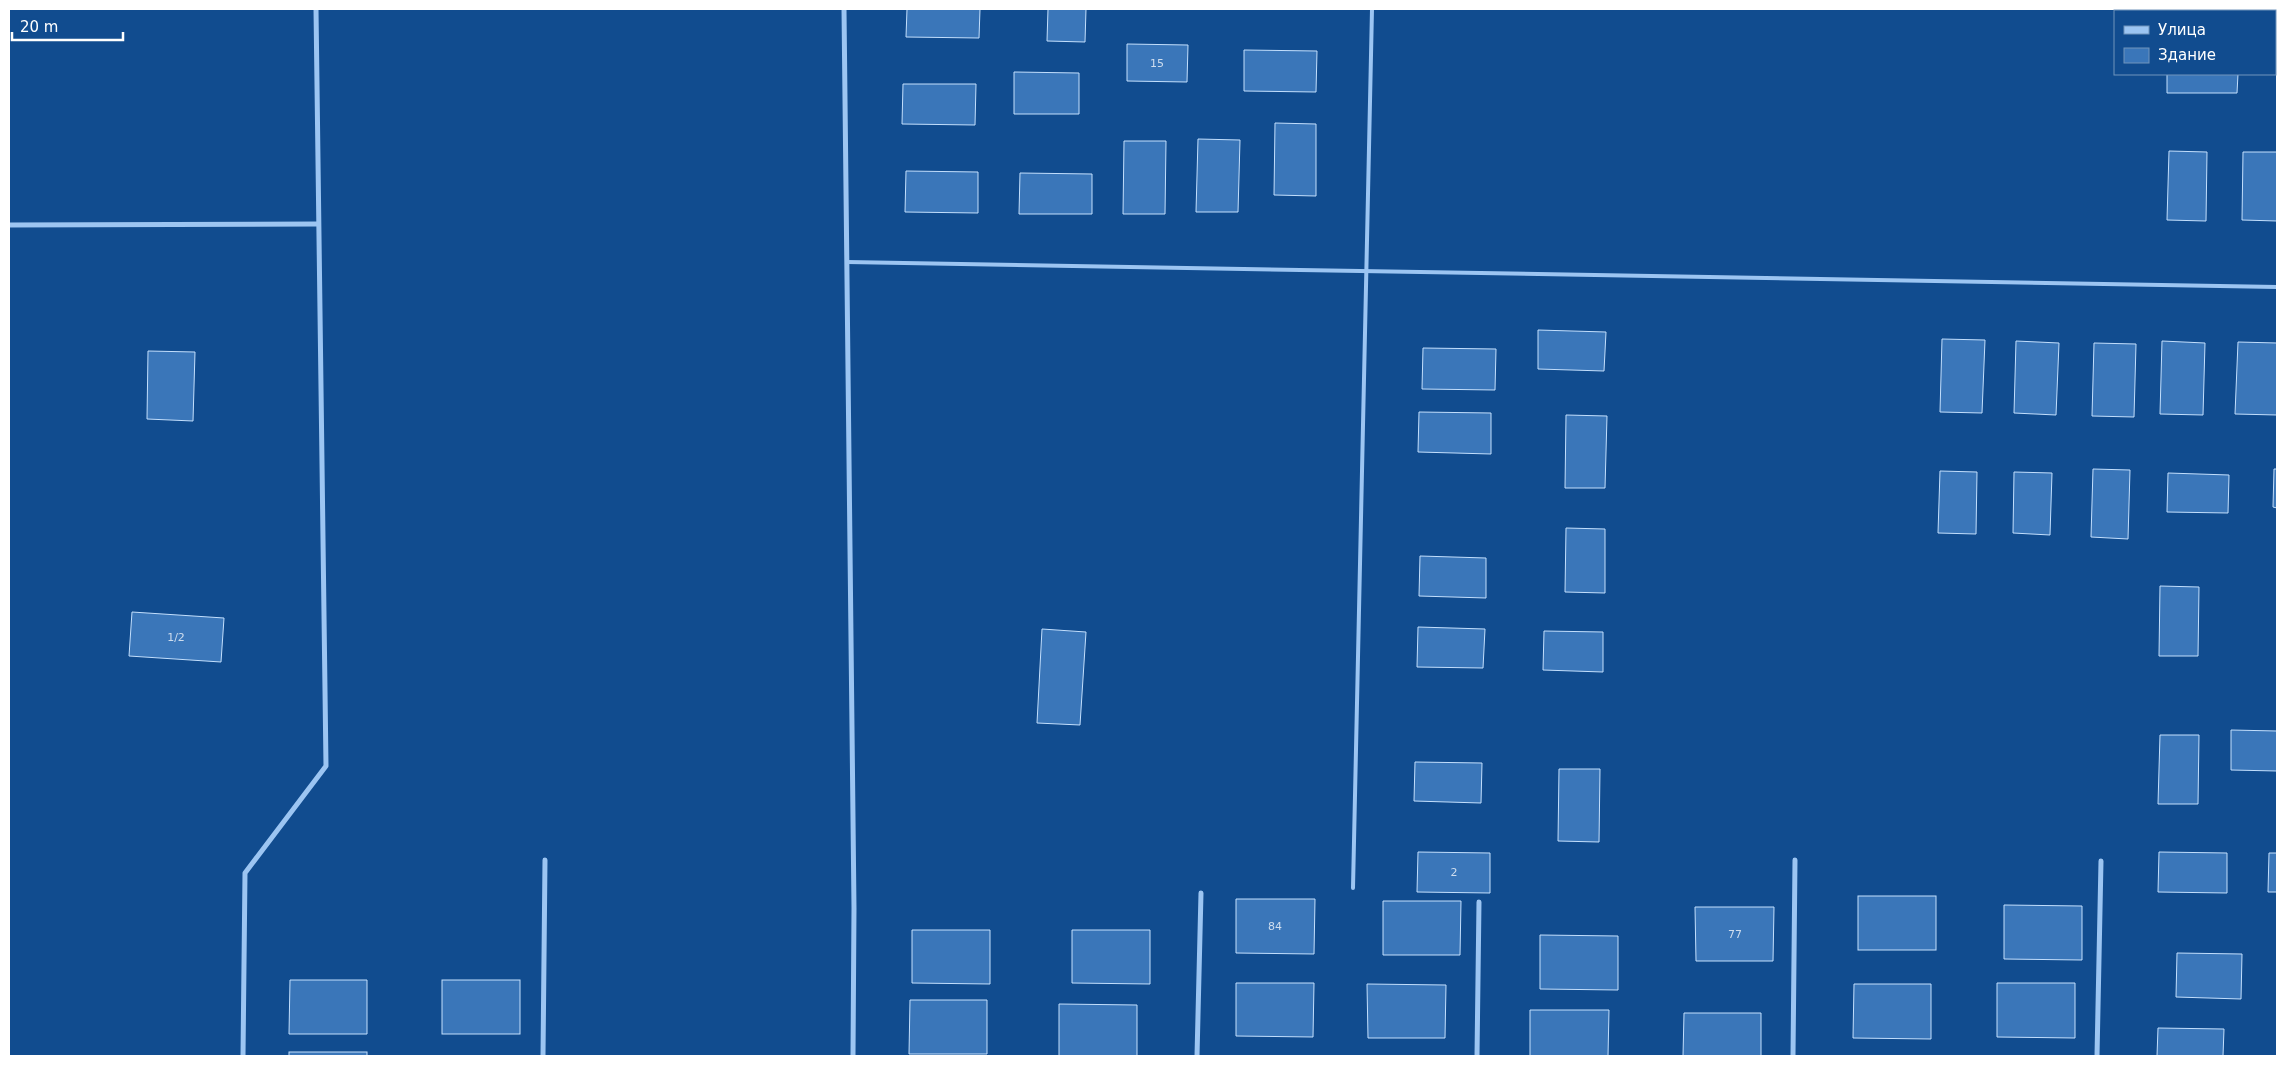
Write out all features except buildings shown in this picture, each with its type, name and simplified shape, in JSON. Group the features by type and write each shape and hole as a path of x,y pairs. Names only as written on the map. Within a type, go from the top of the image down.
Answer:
{"street":[{"path":"243,1056 245,873 326,766 316,9"},
{"path":"844,9 854,908 853,1056"},
{"path":"9,225 318,224"},
{"path":"543,1056 545,860"},
{"path":"1793,1056 1795,860"},
{"path":"2097,1056 2101,861"},
{"path":"1197,1056 1201,894"},
{"path":"1477,1056 1478,902"}],"lane":[{"path":"1353,888 1372,9"},
{"path":"847,262 2277,287"}]}
